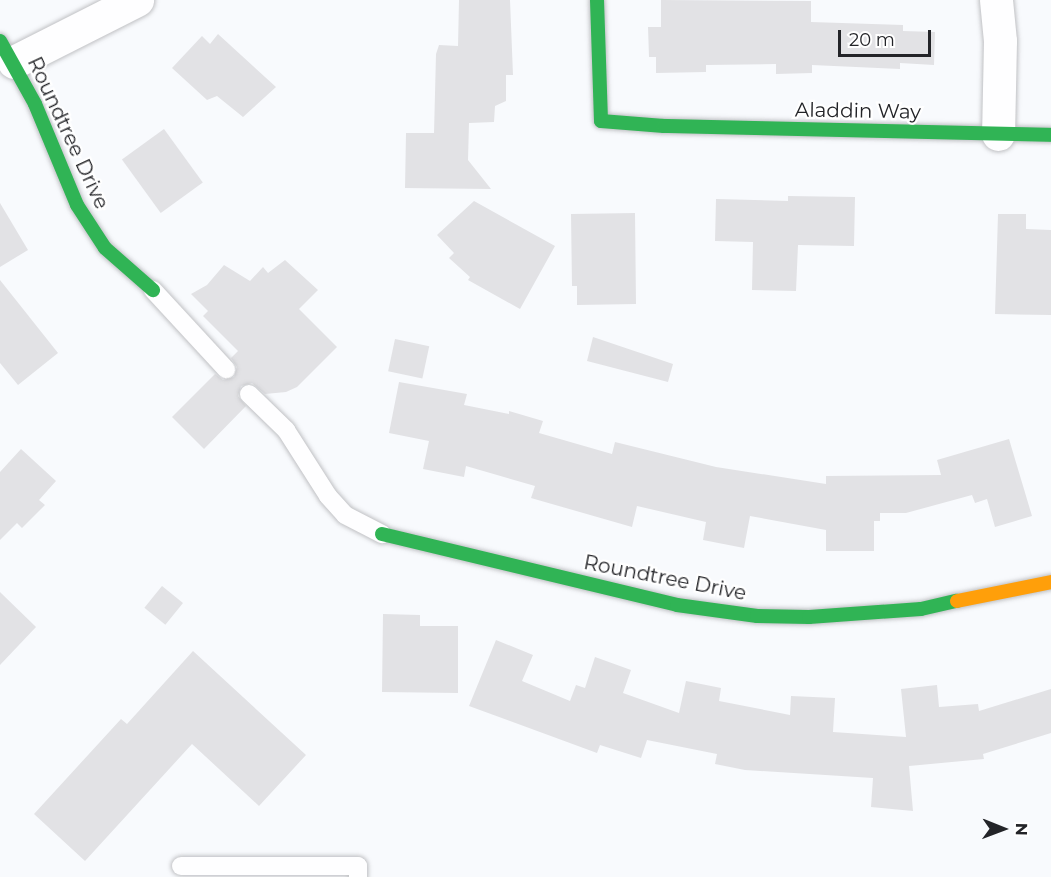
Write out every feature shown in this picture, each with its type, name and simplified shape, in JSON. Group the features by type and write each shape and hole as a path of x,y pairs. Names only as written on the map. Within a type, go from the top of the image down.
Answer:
{"street":[{"path":"7,52 137,0"},
{"name":"Aladdin Way","path":"597,0 601,120 664,126 1051,135"},
{"path":"996,0 1000,41 998,134"},
{"name":"Roundtree Drive","path":"7,52 77,205 105,248 153,290"},
{"name":"Roundtree Drive","path":"382,534 676,605 757,616 820,617 921,609 1051,582"}],"lane":[{"path":"153,290 226,369"},
{"path":"249,394 286,430 328,496 345,515 382,534"},
{"path":"181,866 358,866 358,877"}],"building":[{"path":"459,0 510,0 513,75 506,75 506,101 495,106 494,122 469,123 468,160 491,189 405,188 406,133 434,133 436,54 439,45 458,46"},
{"path":"661,0 811,1 811,22 903,25 903,31 935,32 934,65 900,63 900,69 812,65 812,73 776,74 776,64 706,65 706,72 656,73 656,57 649,57 648,27 661,27"},
{"path":"218,34 276,87 243,117 217,96 207,100 172,68 202,36 210,44"},
{"path":"164,129 203,182 161,213 122,160"},
{"path":"788,196 855,197 854,246 798,245 796,291 752,290 753,242 715,241 716,199 788,201"},
{"path":"474,201 555,246 520,309 468,280 470,277 449,258 454,253 437,235"},
{"path":"0,203 28,250 0,267"},
{"path":"635,213 636,304 577,305 577,286 572,286 571,214"},
{"path":"998,214 1026,214 1026,229 1051,230 1051,315 995,314"},
{"path":"285,260 318,290 299,309 337,347 297,387 286,392 265,394 252,383 241,386 238,396 246,406 204,449 172,417 215,374 223,380 234,377 237,367 231,358 238,351 203,316 208,311 191,294 207,285 224,265 250,281 263,267 268,273"},
{"path":"0,280 58,353 18,385 0,363"},
{"path":"593,337 673,364 668,382 587,361"},
{"path":"395,339 429,346 422,379 388,371"},
{"path":"399,382 467,394 464,405 509,414 509,411 543,421 539,433 612,454 615,442 716,467 826,484 826,476 941,475 937,460 1009,439 1032,516 995,527 987,499 975,503 972,495 906,513 880,513 880,521 874,521 874,551 826,551 826,530 750,516 744,548 703,540 706,522 637,506 632,527 531,498 535,486 466,466 464,477 423,469 429,441 389,433"},
{"path":"21,449 56,481 39,500 45,505 22,528 17,523 0,540 0,472"},
{"path":"162,586 183,603 165,625 144,608"},
{"path":"0,592 36,627 0,665"},
{"path":"383,614 420,615 420,626 458,626 458,693 382,692"},
{"path":"496,640 533,655 522,681 570,701 576,685 585,688 595,657 631,670 623,693 679,713 686,681 721,688 719,701 790,715 791,696 835,698 833,732 906,737 901,689 937,685 939,707 978,704 979,711 1051,689 1051,733 983,754 984,759 909,766 913,811 871,807 873,778 745,770 715,764 717,754 647,740 641,758 600,745 597,753 469,706"},
{"path":"193,651 306,755 259,806 192,744 85,861 34,814 121,719 127,724"}],"traffic: fast":[{"path":"597,0 601,121 664,126 1051,135"},
{"path":"0,41 35,104 77,205 105,248 153,290"},
{"path":"382,534 677,605 757,616 809,617 921,609 957,601"}],"traffic: slow":[{"path":"957,601 1051,582"}]}
